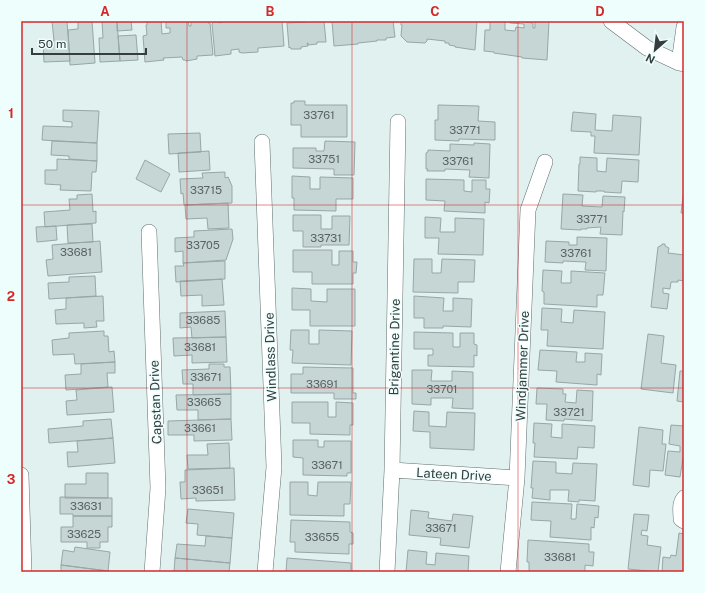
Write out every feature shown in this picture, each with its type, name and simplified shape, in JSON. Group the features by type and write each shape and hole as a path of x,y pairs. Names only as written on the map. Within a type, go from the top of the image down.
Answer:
{"street":[{"path":"612,21 647,48 682,64 684,28"},
{"name":"Brigantine Drive","path":"387,572 392,470 398,122"},
{"name":"Windlass Drive","path":"262,142 274,467 265,572"},
{"name":"Windjammer Drive","path":"508,572 517,478 528,210 546,162"},
{"name":"Capstan Drive","path":"149,232 158,488 152,572"},
{"name":"Lateen Drive","path":"392,470 517,478"},
{"path":"21,475 24,572"},
{"path":"684,498 680,509 681,519 684,521"}],"building":[{"path":"52,21 67,21 70,61 44,62 43,42 54,41"},
{"path":"78,21 92,21 95,63 70,65 68,30 78,29"},
{"path":"102,21 117,21 120,61 100,62 99,38 103,38"},
{"path":"117,21 131,21 132,30 117,31"},
{"path":"147,21 161,21 162,34 170,33 170,28 166,28 166,21 188,21 189,26 191,26 191,21 208,21 208,23 210,23 213,55 197,56 197,59 186,61 183,60 182,57 163,58 164,60 145,62 143,36 147,35"},
{"path":"218,21 219,23 223,21 282,21 284,46 258,48 258,52 242,53 239,52 239,49 231,50 231,54 215,56 212,24"},
{"path":"324,21 326,42 317,42 317,44 308,45 307,43 308,46 301,47 301,49 289,48 287,23"},
{"path":"332,21 393,21 395,37 386,38 386,40 334,46"},
{"path":"401,21 477,21 475,50 455,47 449,45 449,43 445,43 445,41 427,39 425,43 407,42 401,36"},
{"path":"490,21 505,21 505,30 515,31 516,27 524,28 524,24 510,23 510,21 524,21 533,23 533,28 535,28 535,21 549,21 547,60 522,58 484,51 485,30 490,30"},
{"path":"136,35 138,60 120,61 118,36"},
{"path":"294,101 305,101 305,105 347,105 347,137 301,137 301,125 291,125 291,103 294,103"},
{"path":"438,105 479,106 478,121 495,122 495,140 435,140 435,120 438,120"},
{"path":"63,110 99,111 97,143 42,140 43,126 72,127 72,122 63,121"},
{"path":"573,112 596,114 595,130 612,131 613,115 641,117 639,155 594,153 595,136 591,136 591,132 571,131"},
{"path":"200,133 201,152 169,154 168,134"},
{"path":"52,141 97,143 97,161 69,159 69,156 51,155"},
{"path":"325,141 355,142 354,175 334,175 334,169 293,168 293,148 316,148 316,151 324,151"},
{"path":"474,143 490,144 489,178 469,177 470,170 445,169 445,171 427,171 426,153 428,150 450,151 450,144 474,145"},
{"path":"209,151 210,170 179,172 178,153"},
{"path":"580,157 597,158 597,171 606,172 607,158 639,160 638,182 622,181 621,193 604,191 578,191"},
{"path":"57,159 97,161 96,172 92,172 91,191 60,190 61,185 45,184 45,170 57,170"},
{"path":"145,160 170,174 161,192 136,179"},
{"path":"225,172 225,178 228,177 232,186 232,203 184,205 183,193 181,194 180,179 203,178 202,173"},
{"path":"292,176 310,177 310,189 320,189 320,177 353,178 353,199 336,199 336,211 294,210 294,198 292,198"},
{"path":"426,179 464,180 464,191 472,192 472,180 486,180 486,189 490,189 489,203 485,202 485,213 444,211 445,201 426,200"},
{"path":"684,189 684,213 681,213"},
{"path":"92,194 93,212 96,211 96,223 45,227 44,212 70,210 69,199 77,199 77,195"},
{"path":"563,194 583,195 582,206 602,207 603,196 625,197 622,235 600,234 601,227 581,230 561,229"},
{"path":"228,203 229,228 208,229 207,218 186,219 185,205"},
{"path":"293,215 321,215 321,229 332,229 332,216 350,216 349,245 321,245 321,247 303,247 303,231 293,231"},
{"path":"425,217 441,218 440,232 455,232 455,218 484,219 483,255 438,254 439,238 425,238"},
{"path":"92,224 93,242 68,243 67,225"},
{"path":"56,226 57,240 37,242 36,227"},
{"path":"232,229 233,239 226,260 183,263 183,251 175,252 175,238 194,237 194,231"},
{"path":"577,237 607,238 606,271 585,270 586,262 545,262 546,241 569,242 569,245 577,245"},
{"path":"100,241 102,272 48,276 46,260 53,259 52,245"},
{"path":"665,244 665,246 669,248 668,253 684,255 684,281 678,280 678,282 671,282 670,289 663,288 663,293 669,294 667,309 651,307 658,247"},
{"path":"293,250 332,250 332,265 339,265 339,251 353,251 353,262 357,262 356,273 353,273 353,284 312,284 312,272 293,272"},
{"path":"414,259 432,259 432,273 441,273 442,259 475,260 474,282 458,282 458,293 413,292"},
{"path":"225,261 225,279 176,282 175,266 184,266 183,263"},
{"path":"543,270 562,271 561,283 571,283 571,271 605,273 603,295 597,295 597,307 544,304 544,292 542,291"},
{"path":"95,276 96,296 49,299 48,283 69,282 69,277"},
{"path":"222,279 224,305 202,306 202,295 181,296 180,281"},
{"path":"292,288 311,289 311,301 327,302 327,289 355,289 355,326 310,326 310,310 292,310"},
{"path":"103,296 104,321 96,321 97,327 84,328 84,323 56,324 55,310 66,309 66,298"},
{"path":"414,296 444,298 443,311 453,311 453,298 472,299 471,327 443,326 443,328 424,328 424,318 414,318"},
{"path":"542,308 562,309 561,322 573,323 574,310 605,312 603,349 547,346 548,330 541,330"},
{"path":"225,311 226,337 192,338 191,327 180,328 180,313"},
{"path":"291,330 309,330 309,344 319,344 319,330 352,331 351,365 292,363 293,350 290,350"},
{"path":"104,331 104,336 108,336 109,352 114,351 115,362 75,364 74,354 53,355 52,340 69,338 69,333"},
{"path":"414,332 453,333 453,347 460,347 460,333 474,333 474,344 477,345 477,356 474,355 474,367 428,366 428,355 433,355 433,349 414,349"},
{"path":"648,334 664,336 661,363 676,365 673,393 641,389"},
{"path":"226,337 227,362 192,363 192,355 174,356 173,338"},
{"path":"540,350 577,352 576,362 585,362 585,353 602,354 601,375 597,374 597,385 556,382 557,371 538,370"},
{"path":"115,362 115,373 107,373 108,387 66,390 65,375 81,374 81,364"},
{"path":"209,364 224,364 224,367 230,367 231,394 193,395 193,384 183,384 182,370 209,369"},
{"path":"303,367 353,368 353,393 356,393 356,399 334,399 334,393 291,393 291,374 303,374"},
{"path":"412,370 432,370 431,381 452,381 452,371 473,372 473,409 452,408 453,398 431,398 431,405 412,404"},
{"path":"680,371 684,371 684,402 677,401"},
{"path":"112,387 114,412 67,415 66,401 77,400 76,390"},
{"path":"537,388 563,389 563,394 566,394 565,402 576,403 577,390 593,391 592,421 564,419 564,421 546,420 547,404 536,404"},
{"path":"231,394 231,419 198,420 198,410 177,410 176,395"},
{"path":"292,402 328,402 328,417 336,417 336,402 353,403 353,425 350,425 350,435 310,434 310,423 292,423"},
{"path":"414,411 429,412 429,426 446,427 447,412 475,413 474,450 430,448 430,432 413,431"},
{"path":"111,419 113,438 49,443 48,429 83,426 83,421"},
{"path":"231,419 232,440 194,441 194,435 168,435 168,421"},
{"path":"534,423 552,424 551,437 562,438 562,424 595,426 594,448 578,447 577,459 534,457"},
{"path":"671,425 684,426 684,458 680,477 665,475 668,451 680,452 680,446 669,444"},
{"path":"639,427 663,430 662,444 666,444 663,471 650,470 649,487 633,485"},
{"path":"113,438 115,463 68,467 67,452 78,452 77,441"},
{"path":"293,440 318,440 318,447 324,447 324,441 351,441 351,473 347,473 347,476 303,475 303,458 293,457"},
{"path":"229,443 230,468 188,469 187,455 208,455 207,444"},
{"path":"533,461 556,462 556,473 572,474 573,463 597,464 595,501 568,501 569,490 550,490 550,500 532,498 533,488 531,488"},
{"path":"234,468 235,500 196,501 196,498 181,499 180,482 185,482 185,470"},
{"path":"86,473 108,473 108,498 65,498 65,484 86,484"},
{"path":"290,482 308,482 308,495 317,496 318,482 351,482 350,504 344,504 344,516 290,515"},
{"path":"60,497 112,498 112,516 73,516 73,514 60,514"},
{"path":"532,502 572,504 571,519 576,519 577,504 599,506 598,518 595,517 594,528 591,527 591,540 550,537 551,521 531,520"},
{"path":"188,509 234,513 232,538 197,535 198,524 186,523"},
{"path":"411,510 429,512 428,518 452,521 453,514 473,516 469,548 440,545 441,538 409,535"},
{"path":"634,514 649,515 647,531 642,530 641,535 648,536 647,545 661,547 658,572 628,569"},
{"path":"73,516 112,516 112,527 108,527 108,542 100,542 100,548 87,548 87,542 61,542 61,527 73,527"},
{"path":"291,520 350,522 350,532 353,533 353,544 349,544 349,554 295,552 295,542 290,542"},
{"path":"679,533 684,534 684,572 662,572 663,557 670,558 671,555 676,556"},
{"path":"206,536 232,538 230,563 175,558 177,544 205,546"},
{"path":"528,540 589,544 589,552 594,552 593,566 585,565 585,572 529,572 529,562 527,562"},
{"path":"75,547 110,552 108,571 61,565 63,550 74,552"},
{"path":"408,550 427,552 426,564 435,565 436,553 469,556 468,572 406,572"},
{"path":"175,558 230,563 229,572 174,572"},
{"path":"287,558 351,563 351,572 286,572"},
{"path":"61,565 108,571 61,572"}]}
